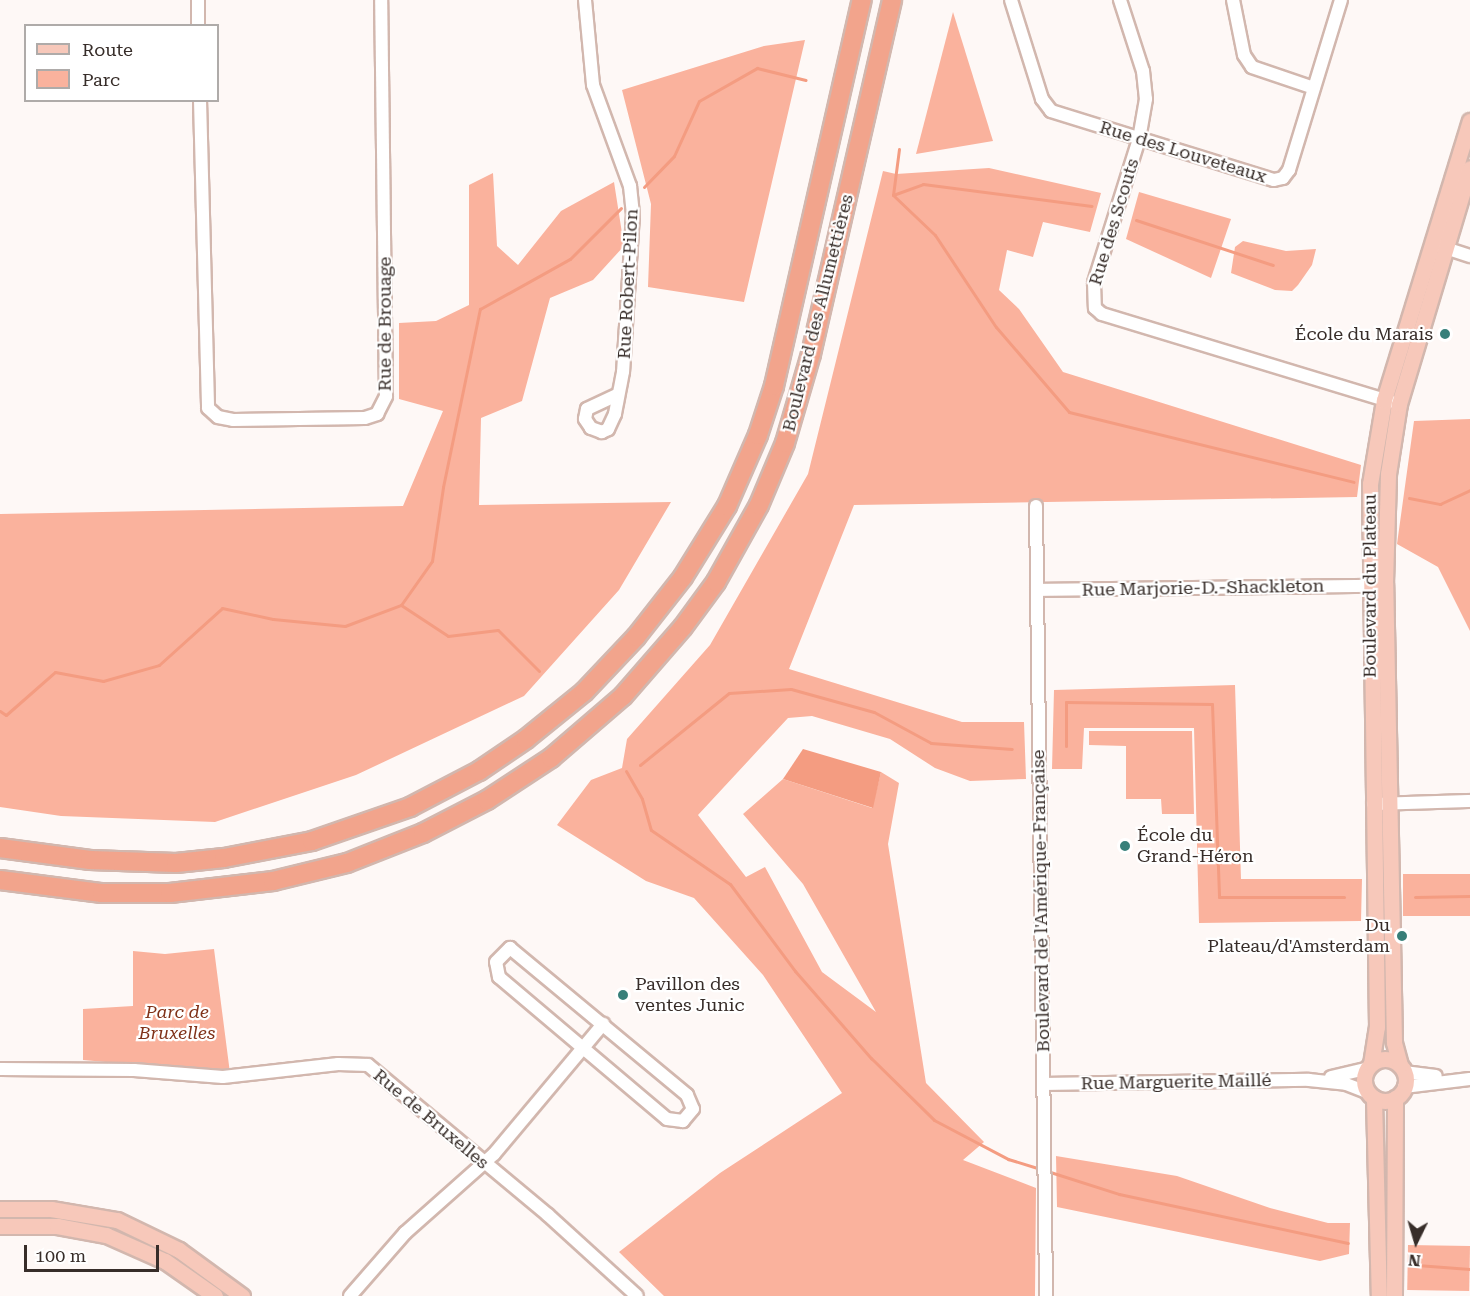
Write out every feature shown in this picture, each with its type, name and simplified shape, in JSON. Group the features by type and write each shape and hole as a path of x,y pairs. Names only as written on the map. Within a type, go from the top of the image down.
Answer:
{"highway":[{"name":"Boulevard des Allumettières","path":"0,848 90,860 176,863 224,858 312,841 410,807 479,771 526,740 584,692 646,625 683,577 727,506 758,435 774,387 862,0"},
{"name":"Boulevard des Allumettières","path":"0,880 77,891 148,894 249,885 331,868 423,833 487,800 551,758 622,696 676,636 716,582 759,505 785,443 811,354 892,0"}],"main road":[{"name":"Boulevard du Plateau","path":"1370,1095 1369,1066 1377,1027 1368,502 1392,402 1439,246 1470,121"},
{"name":"Boulevard du Plateau","path":"1439,246 1470,168"},
{"name":"Boulevard du Plateau","path":"1392,402 1387,506 1390,803 1394,1042 1401,1081 1394,1296"},
{"path":"1369,1066 1386,1059 1401,1081 1370,1095 1379,1296"},
{"path":"0,1209 51,1209 117,1220 179,1250 242,1296"},
{"path":"0,1226 57,1226 106,1235 159,1258 214,1296"}],"street":[{"path":"198,0 198,24"},
{"name":"Rue de Brouage","path":"200,102 207,408 218,417 233,420 365,418 377,414 386,396 381,0"},
{"name":"Rue Robert-Pilon","path":"585,0 593,85 626,174 633,205 623,372 617,395"},
{"name":"Rue des Louveteaux","path":"1011,0 1048,108 1139,139 1278,180 1289,170 1341,0"},
{"name":"Rue des Scouts","path":"1120,0 1146,90 1139,139 1094,284 1095,308 1102,314 1392,402"},
{"path":"1233,0 1244,55 1252,67 1314,88"},
{"path":"1439,246 1470,256"},
{"name":"Boulevard de l'Amérique-Française","path":"1036,506 1046,1296"},
{"name":"Rue Marjorie-D.-Shackleton","path":"1037,590 1370,586"},
{"path":"1373,804 1470,801"},
{"path":"506,950 519,952 687,1095 693,1109 683,1121 667,1119 583,1048 499,977 496,962 506,950"},
{"path":"350,1296 405,1233 484,1165 603,1024"},
{"name":"Rue de Bruxelles","path":"0,1069 85,1068 234,1077 361,1064 378,1071 484,1165 548,1215 637,1296"},
{"name":"Rue Marguerite Maillé","path":"1309,1080 1369,1066"},
{"path":"1401,1081 1470,1079"},
{"name":"Rue Marguerite Maillé","path":"1043,1083 1309,1080 1346,1084 1370,1095"}],"green space":[{"path":"953,12 993,141 916,154"},
{"path":"805,40 744,302 648,287 651,204 622,90 764,46"},
{"path":"989,168 1101,193 1090,232 1043,222 1033,257 1007,250 999,290 1019,309 1063,372 1361,465 1357,497 854,505 789,669 962,722 1024,722 1026,779 970,781 935,768 890,739 812,716 788,718 698,815 746,877 765,867 822,972 876,1012 803,884 743,814 783,779 872,808 881,772 899,783 888,844 926,1083 984,1142 963,1160 1036,1188 1035,1296 664,1296 619,1252 720,1173 842,1093 763,975 694,898 646,881 557,825 591,780 622,768 627,739 710,645 808,474 883,171 896,174"},
{"path":"493,173 497,246 518,265 561,211 614,182 624,246 593,280 550,298 522,401 481,418 479,505 671,502 619,590 524,696 356,775 215,822 61,816 0,807 0,514 403,506 443,411 399,399 399,323 436,321 469,305 469,185"},
{"path":"1139,192 1231,219 1211,278 1126,239"},
{"path":"1243,241 1286,251 1316,249 1312,265 1292,291 1275,290 1231,273 1235,247"},
{"path":"1470,419 1470,631 1438,567 1397,544 1414,421"},
{"path":"1235,685 1241,879 1362,879 1361,921 1199,923 1194,728 1084,728 1082,769 1052,769 1054,690"},
{"path":"1089,731 1192,731 1194,814 1162,814 1161,799 1126,799 1126,746 1089,745"},
{"path":"1403,874 1470,874 1470,916 1403,916"},
{"name":"Parc de Bruxelles","path":"214,949 230,1073 83,1060 83,1009 133,1006 133,951 165,954"},
{"path":"1056,1156 1177,1176 1270,1208 1328,1223 1350,1223 1349,1254 1320,1261 1057,1207"},
{"path":"1408,1245 1470,1246 1469,1291 1407,1290"}],"shaded area":[{"path":"803,749 881,772 873,808 783,779"}],"waterway":[{"path":"644,187 674,156 699,101 757,68 806,80"},
{"path":"899,149 893,195 935,235 996,327 1069,412 1354,482"},
{"path":"893,195 923,184 1092,206"},
{"path":"401,605 432,561 443,487 480,309 570,259 621,208"},
{"path":"1136,220 1273,265"},
{"path":"1409,498 1440,504 1470,490"},
{"path":"0,711 6,715 55,672 103,681 159,665 222,608 273,619 345,626 401,605 448,636 498,630 539,671"},
{"path":"640,765 729,693 791,689 874,712 931,743 1012,749"},
{"path":"1066,746 1066,702 1212,704 1219,897 1344,897"},
{"path":"626,771 642,799 651,830 730,884 795,971 871,1058 934,1120 1008,1159 1041,1169"},
{"path":"1415,897 1470,896"},
{"path":"1047,1171 1119,1194 1348,1243"},
{"path":"1417,1265 1470,1269"}],"place":[{"name":"École du Marais","path":"1445,334"},
{"name":"École du Grand-Héron","path":"1125,846"},
{"name":"Du Plateau/d'Amsterdam","path":"1402,936"},
{"name":"Pavillon des ventes Junic","path":"623,995"}]}
